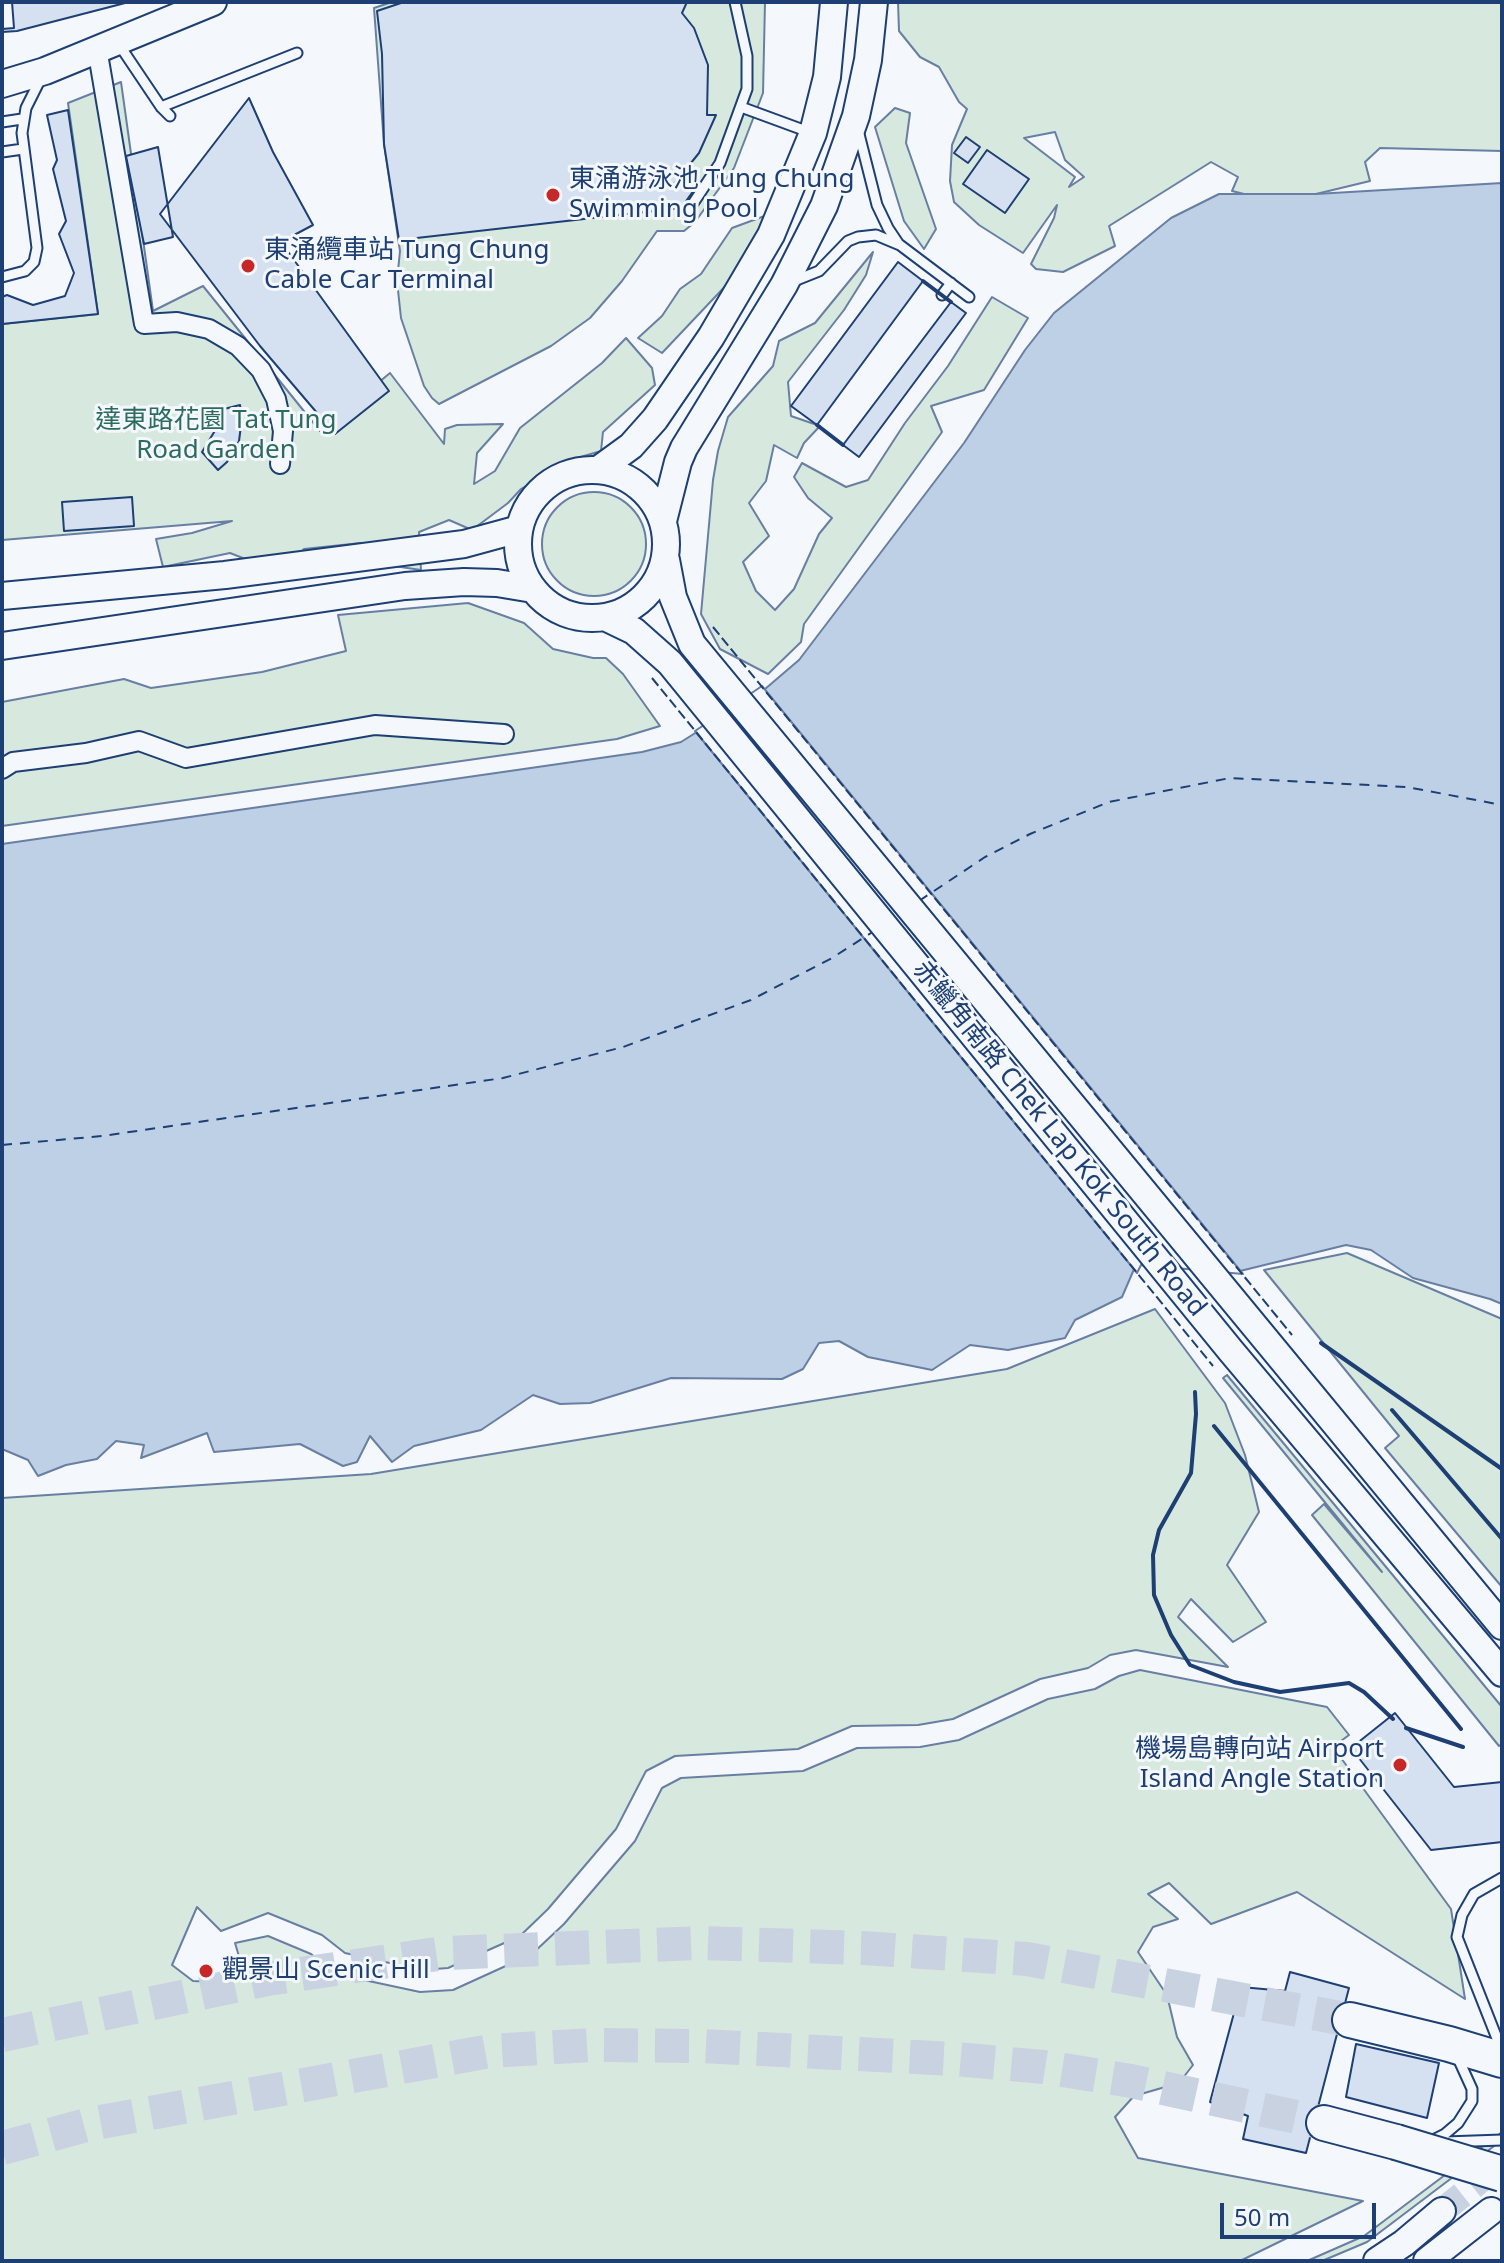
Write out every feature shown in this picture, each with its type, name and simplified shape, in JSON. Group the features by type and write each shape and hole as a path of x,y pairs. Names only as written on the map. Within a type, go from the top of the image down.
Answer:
{"highway":[{"path":"1350,2020 1481,2051"},
{"path":"1324,2123 1411,2143 1502,2174"}],"main road":[{"path":"2,84 45,71 213,2"},
{"path":"598,470 631,446 655,419 711,337 771,235 813,133 827,77 834,2"},
{"path":"663,521 684,448 784,285 824,206 856,116 868,60 874,2"},
{"path":"598,470 626,478 649,496 663,521 667,541 666,560 659,577 639,603 607,618 589,619 569,615 549,605 533,589 519,560 519,529 529,504 547,484 571,472 598,470"},
{"path":"2,596 270,569 464,544 519,529"},
{"name":"赤鱲角南路 Chek Lap Kok South Road","path":"666,560 673,597 692,644 1276,1348 1502,1626"},
{"path":"2,646 405,586 464,582 533,589"},
{"name":"赤鱲角南路 Chek Lap Kok South Road","path":"607,618 634,631 670,663 1231,1351 1502,1673"},
{"path":"1377,2261 1442,2211"},
{"path":"1427,2261 1494,2215"}],"street":[{"path":"107,44 144,324 177,322 209,329 238,346 261,370 276,399 283,431 280,464"},
{"path":"2,769 13,762 86,753 139,741 186,758 375,725 504,734"}],"lane":[{"path":"686,214 720,163 743,108 747,89 747,56 735,2"},
{"path":"107,44 170,116"},
{"path":"161,107 297,53"},
{"path":"2,277 25,271 34,262 37,248 23,149 22,119 45,71"},
{"path":"743,108 813,133"},
{"path":"856,116 860,144 877,205 900,245"},
{"path":"2,122 22,119"},
{"path":"2,152 23,149"},
{"path":"784,285 819,271 841,248 858,237 876,235 900,245 969,297"},
{"path":"942,295 951,283"},
{"path":"1502,1878 1474,1894 1466,1905 1457,1937 1481,2051 1502,2072"},
{"path":"1411,2143 1445,2134 1458,2123 1472,2101 1468,2076 1481,2051"},
{"path":"1411,2143 1502,2140"}],"green space":[{"name":"東涌游泳池 Tung Chung Swimming Pool","path":"392,2 765,2 763,93 734,168 695,222 684,231 657,231 622,281 590,318 551,346 439,404 424,386 401,318 397,281 400,251 384,144 374,8"},
{"path":"898,2 1502,2 1502,151 1380,148 1365,162 1370,181 1316,194 1244,194 1232,191 1238,177 1211,162 1109,226 1115,246 1063,272 1036,269 1031,264 1054,218 1057,205 1023,253 979,225 954,202 950,181 952,145 967,109 959,102 939,67 920,57 899,31","holes":["1055,132 1065,160 1084,177 1069,187 1075,177 1024,138"]},
{"name":"達東路花園 Tat Tung Road Garden","path":"121,82 153,311 203,286 320,431 390,373 444,444 445,429 457,425 503,424 477,453 474,484 495,471 520,428 602,363 626,338 652,368 655,385 603,432 601,451 567,461 521,489 472,530 449,520 419,532 421,570 387,565 361,543 304,549 281,573 230,553 163,567 156,539 192,533 232,521 2,540 2,324 98,314 68,103"},
{"path":"895,108 910,113 906,143 936,229 924,249 904,221 875,127"},
{"path":"770,214 733,278 662,353 638,338 662,316 680,289 701,274 732,228"},
{"path":"873,252 866,275 844,310 788,382 791,416 820,426 804,443 797,458 774,445 766,481 749,503 769,536 743,562 756,591 775,610 794,589 819,534 832,518 808,498 794,477 802,463 846,487 868,480 992,297 1028,318 984,390 931,406 942,432 804,624 801,642 768,674 720,649 701,614 718,451 728,417 773,366 779,341 815,323"},
{"path":"594,492 614,496 631,507 642,524 646,544 642,564 631,581 614,592 594,596 574,592 557,581 546,564 542,544 546,524 557,507 574,496"},
{"path":"468,603 524,623 553,649 606,658 623,674 660,726 617,739 2,826 2,702 124,679 151,688 262,672 346,651 338,615"},
{"path":"1347,1253 1502,1319 1502,1587 1385,1448 1399,1436 1264,1270"},
{"path":"1155,1309 1225,1403 1245,1455 1259,1512 1227,1565 1266,1622 1233,1642 1191,1599 1178,1617 1228,1667 1136,1650 1110,1655 1088,1668 1040,1679 953,1719 918,1725 852,1726 798,1749 675,1756 646,1771 616,1829 548,1909 520,1936 448,1968 421,1970 345,1953 322,1935 268,1913 221,1931 197,1907 172,1965 193,1981 219,1982 241,1963 235,1943 268,1936 311,1954 336,1974 420,1992 453,1990 532,1954 564,1924 635,1841 662,1788 681,1778 803,1771 857,1748 920,1747 959,1740 1048,1699 1095,1689 1119,1676 1140,1670 1327,1707 1349,1735 1333,1747 1451,1909 1465,1999 1297,1892 1211,1924 1169,1883 1148,1894 1178,1919 1153,1927 1138,1952 1167,1995 1177,2037 1193,2065 1179,2083 1134,2096 1115,2117 1138,2158 1363,2201 1240,2261 2,2261 2,1498 371,1474 1007,1369"},
{"path":"1227,1375 1502,1707 1502,1744 1499,1746 1312,1515 1324,1504 1382,1572 1223,1378"},
{"path":"1502,2132 1502,2140 1367,2242 1322,2261 1307,2261 1364,2236"}],"water":[{"path":"1502,183 1502,1304 1413,1278 1371,1250 1346,1245 1240,1271 1138,1260 1122,1297 1075,1320 1065,1338 1008,1350 970,1345 932,1370 868,1357 839,1341 819,1343 803,1369 782,1379 671,1378 590,1403 560,1404 533,1395 481,1430 414,1446 392,1462 370,1436 357,1462 343,1466 300,1444 214,1452 207,1433 141,1458 144,1445 116,1441 97,1459 66,1465 38,1476 28,1460 2,1449 2,844 642,752 681,742 765,689 799,660 964,443 1025,350 1054,313 1171,218 1219,194 1316,194"}],"pier":[{"path":"762,686 1243,1274 1141,1265 1137,1273 695,731"}],"building":[{"path":"2,2 129,2 17,31 2,32"},
{"path":"2,2 12,2 14,28 2,29"},
{"name":"東涌游泳池 Tung Chung Swimming Pool","path":"404,2 687,2 682,13 694,28 708,65 707,115 716,115 699,153 674,184 694,190 681,208 399,240 384,144 382,54 377,11"},
{"name":"東涌纜車站 Tung Chung Cable Car Terminal","path":"249,98 273,152 313,225 281,242 389,391 335,434 260,346 160,214"},
{"path":"68,110 98,314 2,324 2,297 7,295 33,305 65,296 74,273 59,234 66,221 53,169 57,160 47,115"},
{"path":"966,137 980,147 968,163 954,153"},
{"path":"158,147 173,237 144,244 126,156"},
{"path":"987,150 1029,179 1005,213 963,184"},
{"path":"898,262 923,281 817,425 791,406"},
{"path":"951,302 966,313 859,457 843,445"},
{"path":"240,405 239,441 227,462 218,470 202,452 216,429 216,411"},
{"path":"132,497 134,526 64,531 62,502"},
{"name":"機場島轉向站 Airport Island Angle Station","path":"1395,1713 1454,1787 1502,1782 1502,1842 1431,1850 1351,1748"},
{"path":"1290,1972 1349,1988 1306,2153 1243,2139 1248,2116 1210,2102 1241,1987 1285,1991"},
{"path":"1356,2044 1439,2063 1427,2118 1346,2097"}],"ferry route":[{"path":"919,901 985,857 1030,834 1109,802 1230,778 1407,787 1502,805"},
{"path":"2,1145 102,1136 503,1078 623,1047 751,1000 832,958 874,931"}],"tunnel":[{"path":"2,2035 267,1979 444,1953 701,1943 863,1948 1027,1959 1350,2020"},
{"path":"2,2148 90,2124 490,2051 593,2045 702,2046 955,2059 1044,2067 1131,2081 1324,2123"},
{"path":"1442,2211 1502,2163"}],"fence":[{"path":"713,627 1292,1335"},
{"path":"652,678 1213,1366"}],"wall":[{"path":"923,281 951,302"},
{"path":"817,425 843,445"},
{"path":"1321,1343 1502,1469"},
{"path":"1195,1392 1191,1473 1159,1530 1153,1555 1154,1595 1171,1635 1190,1665 1234,1682 1280,1692 1349,1683 1364,1692 1393,1719"},
{"path":"1392,1410 1502,1539"},
{"path":"1214,1426 1461,1729"},
{"path":"1406,1728 1463,1747"}],"place":[{"name":"東涌游泳池 Tung Chung Swimming Pool","path":"553,195"},
{"name":"東涌纜車站 Tung Chung Cable Car Terminal","path":"248,266"},
{"name":"機場島轉向站 Airport Island Angle Station","path":"1400,1765"},
{"name":"觀景山 Scenic Hill","path":"206,1971"}]}
